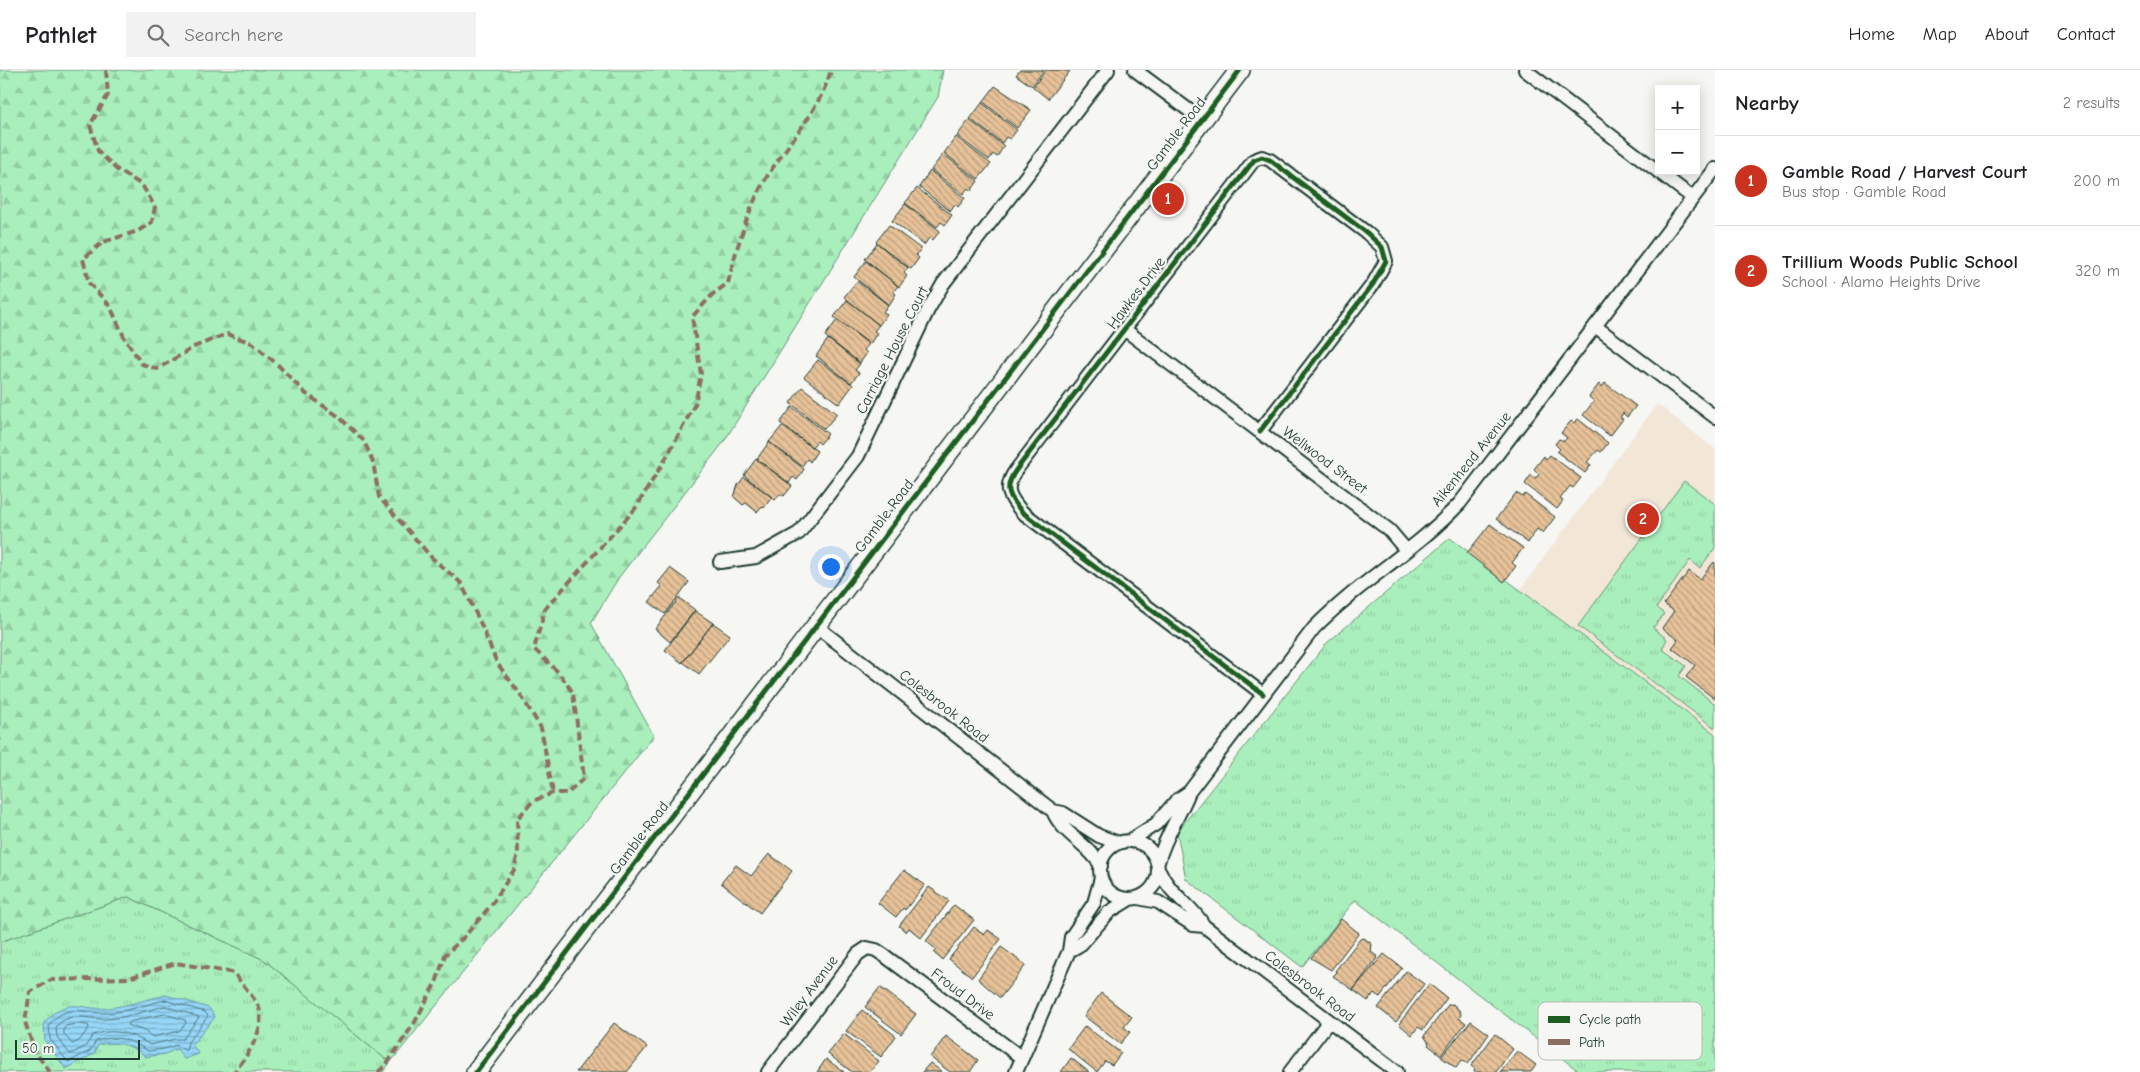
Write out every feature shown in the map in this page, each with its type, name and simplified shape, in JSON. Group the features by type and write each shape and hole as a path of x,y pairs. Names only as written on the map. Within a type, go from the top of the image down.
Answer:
{"main road":[{"name":"Gamble Road","path":"476,1072 1240,70"}],"street":[{"name":"Carriage House Court","path":"720,562 756,557 800,533 858,456 928,310 943,284 1108,70"},
{"path":"1135,70 1202,120"},
{"path":"1525,70 1693,198"},
{"name":"Hawkes Drive","path":"1260,431 1373,284 1386,261 1382,247 1375,240 1270,160 1262,157 1254,160 1010,478 1008,487 1013,501 1022,512 1263,694"},
{"name":"Aikenhead Avenue","path":"1158,866 1164,841 1190,792 1314,628 1326,616 1448,516 1460,503 1715,169"},
{"path":"1596,326 1715,417"},
{"name":"Wellwood Street","path":"1124,329 1389,530 1406,550"},
{"name":"Colesbrook Road","path":"816,626 1053,811 1063,813 1099,836 1125,841"},
{"name":"Aikenhead Avenue","path":"1125,841 1156,824 1176,801 1190,792"},
{"name":"Colesbrook Road","path":"1053,811 1057,822 1095,856 1101,872"},
{"path":"1016,1072 1069,951 1071,937 1094,903 1106,852 1125,841 1140,842 1148,847 1158,866 1154,886 1147,893 1109,912 1081,944 1069,951"},
{"name":"Colesbrook Road","path":"1158,866 1168,888 1198,917 1204,926 1398,1072"},
{"path":"1101,872 1105,886 1112,893 1120,898 1134,898"},
{"name":"Colesbrook Road","path":"1134,898 1153,900 1192,925 1204,926"},
{"name":"Wiley Avenue","path":"768,1072 858,954 867,948 876,950 885,956"},
{"name":"Froud Drive","path":"885,956 1022,1058"},
{"path":"1290,1072 1329,1021"}],"shaded area":[{"path":"1657,404 1715,449 1715,734 1520,590"}],"green space":[{"path":"0,70 943,70 938,97 723,443 619,577 591,623 654,736 390,1063 264,960 128,897 0,942"},
{"path":"1684,481 1715,504 1715,548 1700,568 1690,560 1657,607 1664,614 1653,628 1667,639 1662,649 1686,666 1679,676 1715,704 1715,728 1578,626"},
{"path":"1450,538 1715,734 1715,1072 1580,1072 1564,1060 1702,1060 1702,1002 1538,1002 1538,1040 1355,900 1302,967 1186,879 1177,832 1327,643"},
{"path":"128,897 264,960 390,1063 383,1072 0,1072 0,942"}],"water":[{"path":"166,995 209,1008 215,1017 192,1045 199,1054 184,1059 177,1049 165,1054 146,1057 129,1046 105,1044 98,1045 94,1054 66,1069 45,1041 44,1023 53,1014 67,1006 108,1008"}],"building":[{"path":"1020,70 1044,70 1032,86 1016,75"},
{"path":"1046,70 1070,71 1048,99 1033,87"},
{"path":"995,86 1031,110 1017,128 983,102"},
{"path":"982,103 1017,130 1010,139 1006,137 1002,143 970,119"},
{"path":"969,120 1004,146 997,157 993,154 989,160 957,136"},
{"path":"956,137 991,164 978,179 944,153"},
{"path":"943,154 978,181 971,191 968,188 963,194 931,170"},
{"path":"930,171 965,198 958,207 955,204 950,211 919,187"},
{"path":"917,188 952,215 945,225 941,222 937,227 905,203"},
{"path":"905,204 940,231 932,241 929,238 924,245 892,221"},
{"path":"889,225 921,249 916,255 919,258 911,269 876,242"},
{"path":"877,243 908,268 904,273 907,276 899,287 865,259"},
{"path":"866,261 898,286 893,292 896,294 889,305 854,277"},
{"path":"857,281 888,305 883,312 887,314 879,325 844,297"},
{"path":"847,300 879,325 874,331 877,333 870,344 834,317"},
{"path":"837,320 869,344 864,350 867,353 860,363 825,336"},
{"path":"828,339 860,364 855,370 859,373 851,383 816,356"},
{"path":"818,360 853,385 839,404 804,377"},
{"path":"1605,383 1636,406 1627,417 1623,413 1620,418 1623,419 1610,436 1583,415 1594,401 1589,397 1599,384 1602,387"},
{"path":"802,387 837,414 824,429 790,403"},
{"path":"792,407 828,434 820,444 817,441 812,447 780,423"},
{"path":"1578,419 1608,443 1601,452 1598,450 1587,462 1591,465 1585,473 1557,452 1560,449 1555,444 1559,439 1564,441 1567,438 1561,433 1571,421 1574,423"},
{"path":"782,426 817,451 810,462 807,459 802,466 769,442"},
{"path":"769,442 804,469 797,480 793,477 789,483 757,459"},
{"path":"1550,455 1581,478 1573,488 1570,486 1560,499 1563,501 1557,509 1525,484 1531,475 1536,478 1539,474 1534,469 1544,456 1546,459"},
{"path":"756,459 792,486 784,496 780,494 775,500 744,475"},
{"path":"744,477 772,497 764,508 762,506 757,512 746,503 743,505 734,497 738,485"},
{"path":"1516,493 1523,497 1525,494 1555,517 1543,533 1537,529 1528,543 1496,519"},
{"path":"1490,524 1523,548 1512,563 1516,566 1504,582 1467,553"},
{"path":"1714,562 1715,699 1686,677 1695,665 1672,648 1678,640 1662,628 1674,611 1664,604 1689,571 1700,579"},
{"path":"670,568 689,582 665,614 649,602 662,586 658,583"},
{"path":"679,598 695,610 670,642 655,629"},
{"path":"695,611 713,623 682,663 665,650"},
{"path":"713,623 730,635 699,674 683,662"},
{"path":"769,854 792,871 760,913 721,883 736,865 751,876"},
{"path":"904,870 925,885 905,910 903,908 896,917 878,903"},
{"path":"929,887 949,901 921,938 909,928 906,932 899,926"},
{"path":"954,905 974,920 942,960 934,953 937,950 926,941"},
{"path":"1341,919 1359,933 1331,970 1311,958"},
{"path":"974,927 984,935 988,930 1001,939 972,977 949,959"},
{"path":"1364,938 1372,944 1371,952 1378,957 1353,990 1333,976 1360,939"},
{"path":"1001,947 1026,965 1000,998 978,979"},
{"path":"1384,954 1402,968 1380,997 1374,993 1368,1001 1353,990"},
{"path":"1406,971 1424,984 1396,1022 1378,1008"},
{"path":"1429,984 1447,998 1423,1030 1418,1027 1412,1035 1399,1024"},
{"path":"880,987 916,1014 901,1034 865,1007"},
{"path":"1101,993 1132,1017 1124,1027 1130,1032 1120,1044 1084,1016"},
{"path":"1453,1004 1460,1011 1461,1015 1459,1018 1466,1023 1441,1055 1428,1045 1429,1043 1424,1036 1448,1005"},
{"path":"862,1010 896,1036 881,1057 846,1031"},
{"path":"1471,1021 1489,1034 1468,1064 1462,1060 1456,1068 1441,1057"},
{"path":"614,1023 647,1047 627,1072 576,1072"},
{"path":"1085,1026 1121,1053 1112,1065 1105,1061 1097,1072 1068,1049"},
{"path":"844,1034 879,1061 870,1072 852,1072 828,1054"},
{"path":"1495,1034 1513,1049 1496,1072 1474,1072 1475,1069 1471,1066"},
{"path":"946,1036 978,1060 970,1072 950,1072 930,1057"},
{"path":"1517,1051 1536,1065 1531,1072 1500,1072"},
{"path":"1071,1058 1089,1072 1061,1072"},
{"path":"826,1059 844,1072 817,1072"},
{"path":"930,1063 942,1072 922,1072"}],"marked path":[{"path":"106,70 108,95 90,125 98,151 116,169 142,185 155,207 152,222 138,231 103,242 83,259 89,283 110,306 125,339 142,364 157,369 196,346 227,334 252,343 278,365 305,393 338,416 364,441 373,462 379,497 432,558 461,583 497,663 520,694 541,728 553,793"},
{"path":"378,1072 386,1065 415,1022 437,980 445,955 464,937 492,904 514,870 518,853 517,819 533,801 553,793 568,793 584,778 573,693 559,673 534,649 545,609 635,509 666,458 695,404 701,374 692,317 713,294 728,283 740,240 756,198 770,172 813,110 831,70"},
{"path":"50,1072 35,1052 25,1022 30,992 51,980 129,978 176,963 234,973 257,1004 260,1016 258,1034 244,1059 234,1072"}],"cycle path":[{"path":"476,1072 1240,70"},
{"path":"1260,431 1373,284 1386,261 1382,247 1367,233 1270,160 1262,157 1254,160 1016,470 1010,482 1009,492 1022,512 1263,694"}],"place":[{"name":"Gamble Road / Harvest Court","path":"1168,199"},
{"name":"Trillium Woods Public School","path":"1643,519"}]}
